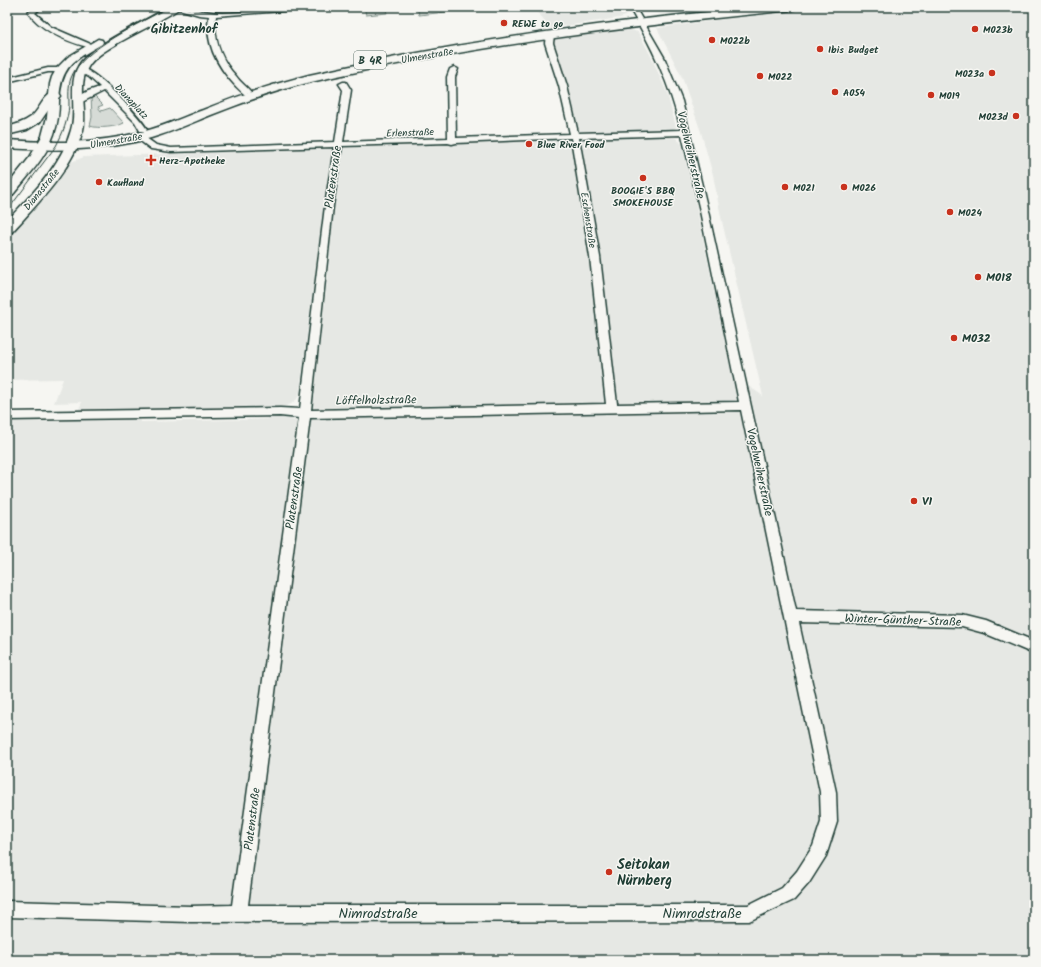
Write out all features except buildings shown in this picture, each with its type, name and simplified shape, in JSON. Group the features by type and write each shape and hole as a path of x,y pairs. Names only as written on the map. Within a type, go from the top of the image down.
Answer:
{"main road":[{"path":"62,70 75,56 158,7"},
{"path":"84,71 87,62 99,52 175,7"},
{"name":"Ulmenstraße","path":"140,130 169,121 247,92 310,73 368,60 727,7"},
{"name":"Ulmenstraße","path":"73,141 101,143 297,82 423,56 640,20 793,7"},
{"name":"Dianastraße","path":"7,194 32,163 45,140 53,119 56,80 62,70"},
{"name":"Dianastraße","path":"7,229 55,174 73,141 79,118 79,81 84,71"},
{"path":"7,131 22,127 36,119 40,115 44,106 55,96"},
{"name":"B 4R","path":"7,131 45,140"},
{"name":"B 4R","path":"7,144 45,140 73,141"}],"street":[{"path":"39,7 31,12 33,16 41,23 80,43 91,46"},
{"path":"175,7 213,15 309,7"},
{"name":"Vogelweiherstraße","path":"632,7 667,72 678,101 686,132 828,792 829,822 820,850 803,877 788,894 749,913"},
{"path":"213,15 211,32 216,48 228,71 239,85 247,92"},
{"name":"Eschenstraße","path":"550,35 549,43 563,86 575,136 595,257 612,408"},
{"path":"452,142 451,77 454,69"},
{"path":"7,80 47,71 62,70"},
{"name":"Dianaplatz","path":"84,71 105,88 140,130"},
{"name":"Platenstraße","path":"239,913 305,414 329,206 347,90 344,84"},
{"name":"Dianaplatz","path":"79,100 91,93 105,88"},
{"name":"Erlenstraße","path":"140,130 154,147 171,150 338,146 686,132"},
{"name":"Löffelholzstraße","path":"7,416 280,412 305,414 746,406"},
{"name":"Winter-Günther-Straße","path":"791,617 962,621 986,627 1034,648"},
{"name":"Nimrodstraße","path":"7,909 191,914 749,913"}],"shaded area":[{"path":"364,7 385,7 387,13 366,15"},
{"path":"417,7 444,7 446,12 419,15"},
{"path":"550,7 624,7 627,13 626,16 619,18 551,28 535,9"},
{"path":"639,7 695,7 650,12 644,11"},
{"path":"839,7 1034,7 1034,960 7,960 7,421 137,418 141,422 267,419 273,416 283,417 310,425 330,255 317,256 300,392 297,399 291,404 279,408 78,411 82,402 54,403 63,379 7,380 7,236 46,192 55,185 71,162 84,157 590,138 666,136 676,138 682,144 690,176 734,385 747,385 763,396 721,217 713,175 701,132 682,77 657,28 770,13"},
{"path":"625,29 638,32 650,54 667,93 676,127 668,130 578,131 575,128 561,65 552,41 557,38"},
{"path":"93,95 103,105 98,107 101,111 110,108 124,123 117,126 107,127 90,126 92,117 91,96"}],"tram line":[{"path":"7,211 59,141 68,116 70,81 77,67 87,57 114,37 169,7"}],"place":[{"name":"REWE to go","path":"504,23"},
{"name":"M023b","path":"975,29"},
{"name":"M022b","path":"712,40"},
{"name":"Ibis Budget","path":"820,49"},
{"name":"M023a","path":"992,73"},
{"name":"M022","path":"760,76"},
{"name":"A054","path":"835,92"},
{"name":"M019","path":"931,95"},
{"name":"M023d","path":"1016,116"},
{"name":"Blue River Food","path":"529,144"},
{"name":"Herz-Apotheke","path":"151,160"},
{"name":"BOOGIE'S BBQ SMOKEHOUSE","path":"643,178"},
{"name":"Kaufland","path":"99,182"},
{"name":"M021","path":"785,187"},
{"name":"M026","path":"844,187"},
{"name":"M024","path":"950,212"},
{"name":"M018","path":"978,277"},
{"name":"M032","path":"954,338"},
{"name":"V1","path":"914,501"},
{"name":"Seitokan Nürnberg","path":"609,872"}],"district":[{"name":"Gibitzenhof","path":"184,28"}]}
